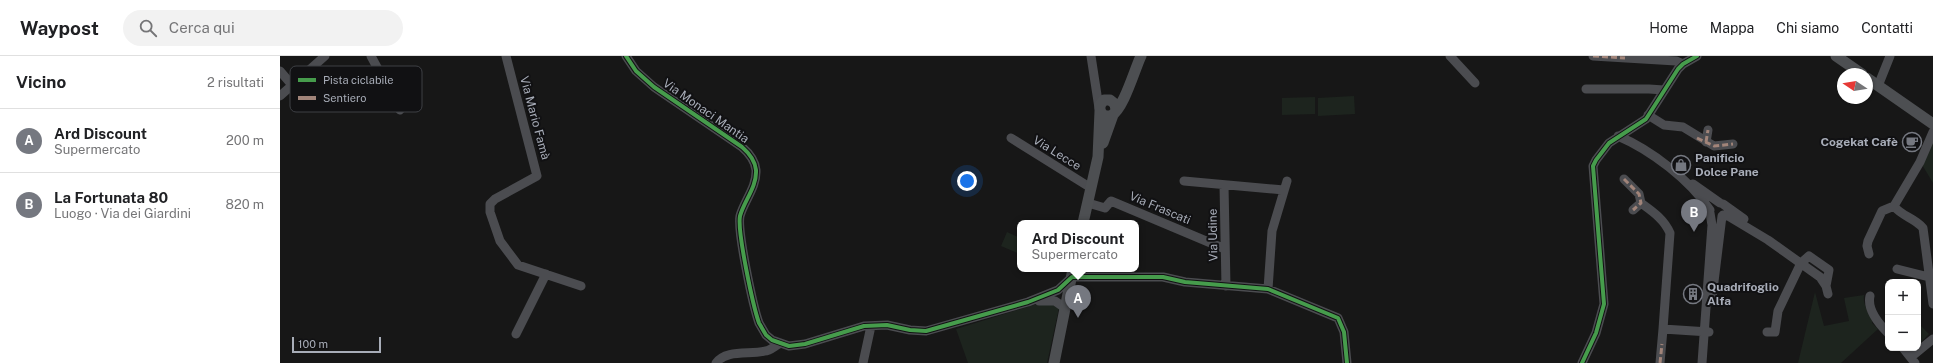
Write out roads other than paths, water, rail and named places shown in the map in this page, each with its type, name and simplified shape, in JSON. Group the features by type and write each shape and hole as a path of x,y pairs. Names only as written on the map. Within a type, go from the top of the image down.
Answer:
{"main road":[{"path":"1100,110 1104,116 1114,112 1121,103 1141,56"},
{"path":"1836,56 1853,68"},
{"path":"1098,157 1101,102 1120,94 1133,73"},
{"path":"1873,82 1933,124"},
{"path":"1084,220 1098,157 1114,112 1115,104 1108,100"},
{"path":"1054,363 1065,297 1072,273"}],"street":[{"path":"313,66 324,56"},
{"path":"370,56 376,66"},
{"name":"Via Mario Famà","path":"506,56 537,176 495,199 490,204 490,212 500,241 518,265 581,286"},
{"name":"Via Monaci Mantia","path":"626,56 636,71 654,87 742,147 751,155 756,170 756,177 740,217 740,230 756,315 766,335 779,344"},
{"path":"1091,56 1100,110"},
{"path":"1450,56 1475,83"},
{"path":"1593,56 1676,61 1683,64"},
{"path":"1582,363 1596,332 1604,304 1593,166 1603,148 1618,136 1641,123 1648,115 1674,74 1683,64 1697,56"},
{"path":"1878,86 1890,56"},
{"path":"280,71 290,83"},
{"path":"1095,81 1102,95 1108,100"},
{"path":"280,96 290,87"},
{"path":"1586,89 1649,88 1664,90"},
{"path":"1648,115 1664,125 1683,127 1714,146 1733,144"},
{"path":"1706,142 1708,130"},
{"path":"1870,254 1867,246 1868,241 1882,211 1894,206 1920,162 1933,132"},
{"path":"1618,136 1639,146 1680,177 1742,218 1768,240"},
{"name":"Via Lecce","path":"1011,138 1091,188"},
{"path":"1680,177 1703,200 1716,217 1722,215 1728,216 1768,240 1820,277 1827,290"},
{"path":"1624,179 1639,194 1640,203 1655,213 1667,225 1670,233 1660,363"},
{"path":"1184,181 1284,190"},
{"path":"1268,288 1272,231 1287,181"},
{"name":"Via Udine","path":"1224,184 1226,286"},
{"name":"Via Frascati","path":"1088,203 1105,208 1111,201 1225,249"},
{"path":"1632,210 1640,203"},
{"path":"1702,363 1707,332 1722,215 1725,208 1721,204 1713,204 1710,211 1712,225 1707,332 1707,363"},
{"path":"1894,206 1898,210 1919,222 1923,228 1933,304"},
{"path":"1767,332 1775,332 1778,311 1801,263"},
{"path":"1897,269 1929,278"},
{"path":"1072,273 1163,278 1226,286 1268,288 1338,318 1344,332 1346,363"},
{"path":"516,334 546,274"},
{"path":"1870,296 1869,300 1874,316 1885,329"},
{"path":"716,363 722,357 730,354 767,351 779,344 796,345 854,328 888,325 910,330 926,330 1028,302 1065,297"},
{"path":"1028,302 1048,300 1059,302 1065,297"},
{"path":"863,363 871,326"},
{"path":"1663,329 1707,332"},
{"path":"1906,351 1913,360 1933,339"}],"place":[{"name":"Cogekat Cafè","path":"1912,142"},
{"name":"Panificio Dolce Pane","path":"1681,165"},
{"name":"La Fortunata 80","path":"1694,232"},
{"name":"Quadrifoglio Alfa","path":"1693,294"},
{"name":"Ard Discount","path":"1078,318"}]}
